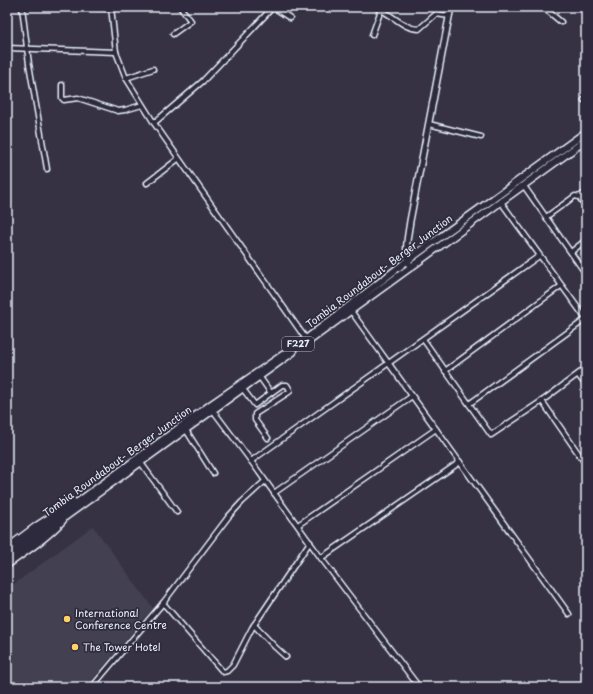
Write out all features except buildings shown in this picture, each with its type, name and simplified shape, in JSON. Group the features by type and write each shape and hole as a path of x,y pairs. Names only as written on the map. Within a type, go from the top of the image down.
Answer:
{"main road":[{"name":"Tombia Roundabout- Berger Junction","path":"8,554 83,498 306,339 408,261 586,132"},
{"name":"Tombia Roundabout- Berger Junction","path":"8,554 66,517 186,430 211,408 243,389 586,140"},
{"path":"7,565 52,532 66,517"}],"street":[{"path":"22,7 27,48 48,169"},
{"path":"88,7 111,8 116,52 126,78 178,159 306,339"},
{"path":"173,34 191,22 180,7"},
{"path":"154,123 203,80 273,7 290,18"},
{"path":"375,7 399,22 415,29 419,29 436,14 449,16"},
{"path":"411,267 406,250 410,221 451,7"},
{"path":"542,7 561,22"},
{"path":"372,35 381,10"},
{"path":"7,48 116,52"},
{"path":"126,78 153,69"},
{"path":"62,85 62,98 64,100 78,98 118,111 142,105"},
{"path":"429,124 481,137"},
{"path":"147,182 178,159"},
{"path":"524,186 586,274"},
{"path":"546,216 575,196 579,197 586,192"},
{"path":"579,197 586,207"},
{"path":"469,404 586,319 501,202"},
{"path":"571,252 586,240"},
{"path":"251,461 539,256"},
{"path":"445,371 561,286"},
{"path":"352,311 569,614"},
{"path":"423,339 490,435 542,401 586,368"},
{"path":"578,375 586,385"},
{"path":"260,376 271,393"},
{"path":"255,405 283,385 287,385 290,390 255,414"},
{"path":"243,389 255,405 255,420 268,438"},
{"path":"274,493 412,396"},
{"path":"542,401 585,463"},
{"path":"211,408 419,687"},
{"path":"298,525 436,429"},
{"path":"186,430 213,473"},
{"path":"322,558 460,462"},
{"path":"141,463 177,512"},
{"path":"92,687 163,602 230,516 242,502 265,481"},
{"path":"163,602 223,672 227,671 233,665 254,625 310,542"},
{"path":"254,625 274,647 286,657"}],"shaded area":[{"path":"93,526 153,608 86,687 7,687 7,589"}],"place":[{"name":"International Conference Centre","path":"67,619"},
{"name":"The Tower Hotel","path":"75,647"}]}
